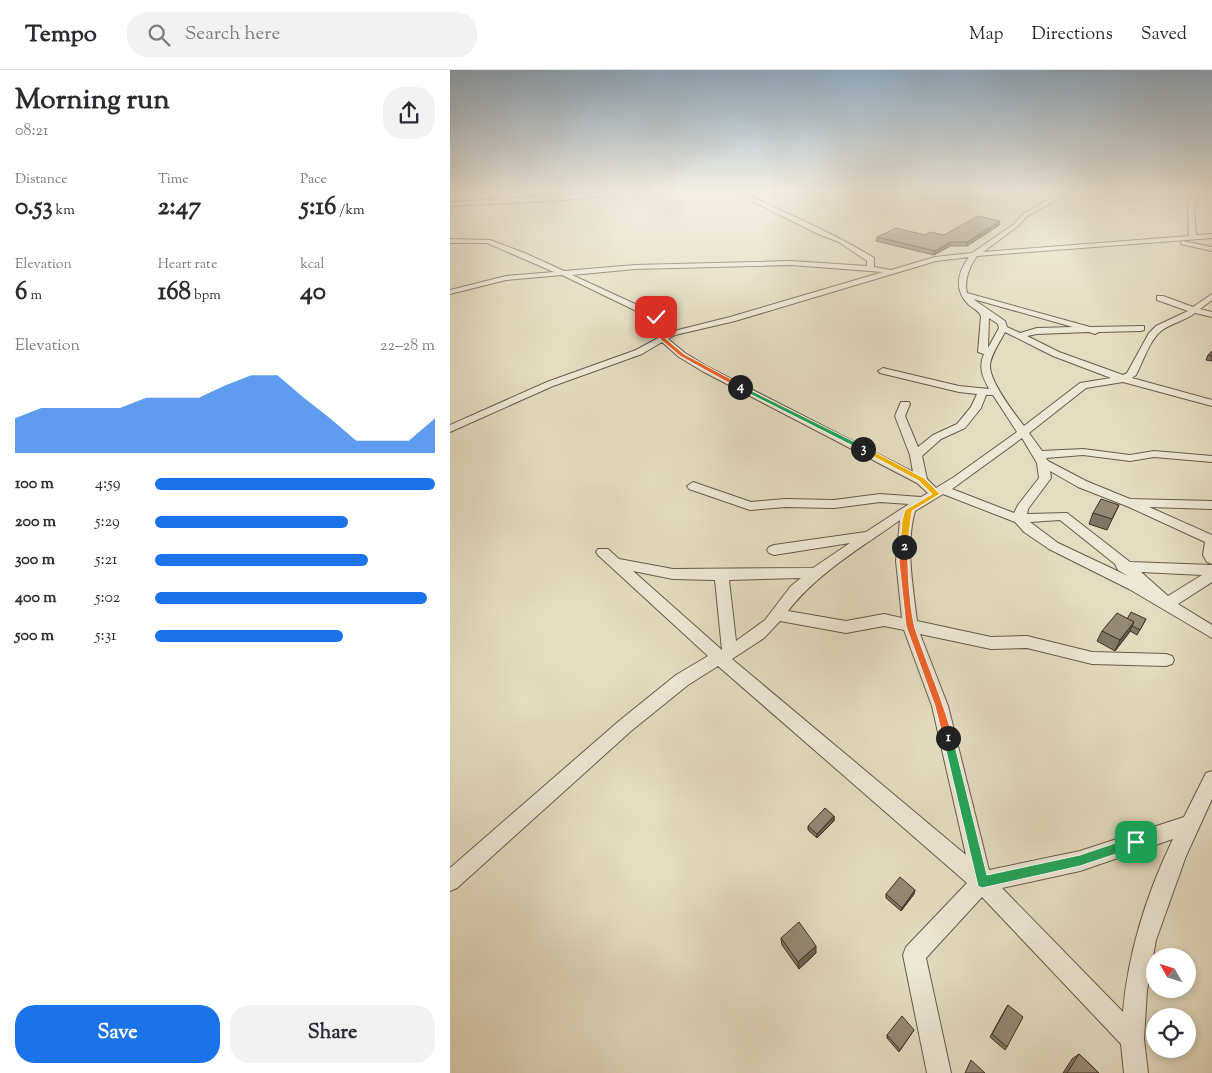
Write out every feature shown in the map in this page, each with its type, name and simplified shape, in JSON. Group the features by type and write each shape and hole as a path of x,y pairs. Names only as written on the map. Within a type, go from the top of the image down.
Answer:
{"street":[{"path":"832,238 846,243 871,260 870,268"},
{"path":"999,238 975,254 961,284 963,294 1002,323 1003,328 1056,354 1123,379 1212,403"},
{"path":"452,426 550,384 633,354 677,332 732,319 935,259 975,254 1192,238"},
{"path":"450,241 475,240 488,242 562,272 656,317 662,324 662,338 682,355 921,480 934,495"},
{"path":"1172,240 1212,249"},
{"path":"450,292 506,278 645,266 813,263 897,270"},
{"path":"963,294 1095,331"},
{"path":"450,881 625,726 682,680 704,665 725,656 760,634 796,590 816,573 1023,434 1076,389 1083,385 1123,379 1131,375 1152,335 1159,328 1195,311 1212,296"},
{"path":"1160,298 1212,315"},
{"path":"982,309 985,316 983,352"},
{"path":"1003,328 987,358 985,366 987,375 1023,434 1041,459 1082,484 1212,540 1210,555 1212,559"},
{"path":"1018,336 1037,331 1095,331 1141,328"},
{"path":"883,371 959,389 997,392"},
{"path":"916,455 937,437 961,426 976,408 982,393"},
{"path":"905,404 900,416 916,455 921,480"},
{"path":"1041,459 1083,452 1130,458 1154,454 1212,459"},
{"path":"1019,519 1022,508 1045,478 1041,459"},
{"path":"693,486 750,506 785,503 834,504 880,498 934,495 1019,519 1063,516 1126,566 1167,604"},
{"path":"1128,503 1212,506"},
{"path":"909,510 906,521 903,561 910,626 940,706 982,882"},
{"path":"1019,519 1028,530 1042,540 1167,604 1212,632"},
{"path":"774,550 870,536"},
{"path":"603,552 725,656 982,882 1132,1039"},
{"path":"615,563 673,574 816,573"},
{"path":"1096,566 1212,570"},
{"path":"721,575 725,656"},
{"path":"1167,604 1212,575"},
{"path":"777,615 846,627 884,620 992,643 1027,642 1092,658 1166,660"},
{"path":"1138,1070 1132,1039 1136,990 1145,940 1177,853 1212,779"},
{"path":"939,1073 914,955 982,882 1080,861 1191,824"}],"building":[{"path":"880,238 974,238 967,242 950,242 935,251"},
{"path":"1101,499 1119,505 1112,519 1093,513"},
{"path":"1131,612 1146,619 1140,630 1132,626 1134,622 1127,619"},
{"path":"1117,613 1134,622 1120,640 1102,631"},
{"path":"825,808 834,816 817,834 808,826"},
{"path":"900,877 915,890 902,908 886,894"},
{"path":"799,922 816,946 798,962 781,938"},
{"path":"1008,1005 1023,1017 1007,1047 992,1034"},
{"path":"902,1016 914,1030 900,1050 887,1035"},
{"path":"1079,1054 1099,1073 1067,1073"},
{"path":"971,1060 985,1073 965,1073"}],"route":[{"path":"656,317 662,324 662,338 682,355 746,390 892,464 921,480 936,494 909,510 906,521 903,561 910,626 940,706 982,882 1080,861 1136,842"}]}
